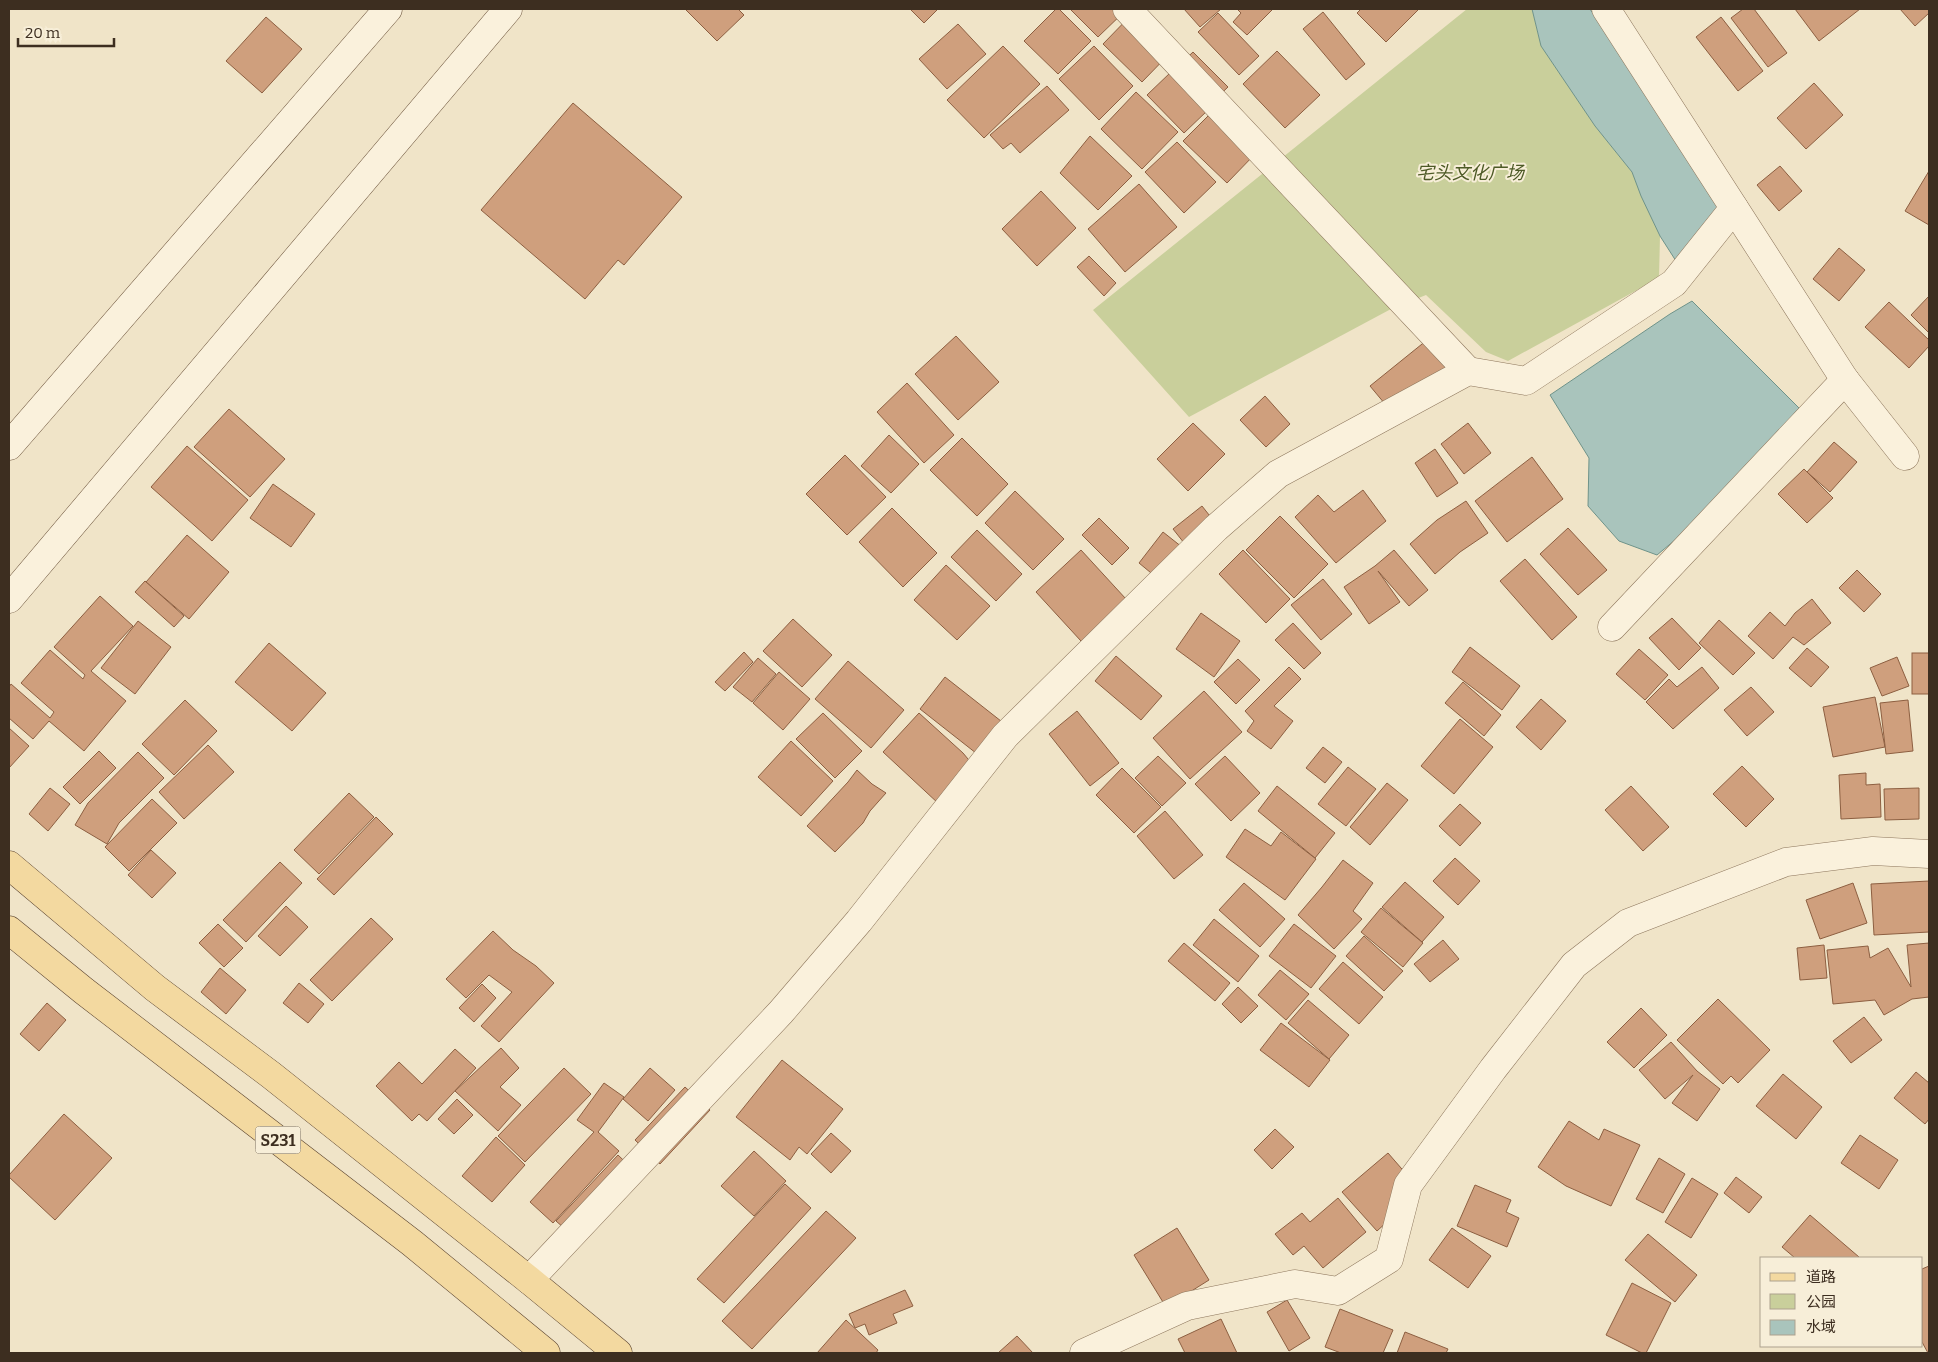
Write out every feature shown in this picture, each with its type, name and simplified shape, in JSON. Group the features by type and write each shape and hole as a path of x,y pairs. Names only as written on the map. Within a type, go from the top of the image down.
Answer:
{"main road":[{"path":"9,865 155,988 271,1075 618,1353"},
{"name":"S231","path":"9,930 92,997 405,1237 546,1353"}],"street":[{"path":"9,446 388,9"},
{"path":"9,599 508,9"},
{"path":"1127,9 1468,371 1526,381 1674,283 1734,208"},
{"path":"1606,9 1845,380 1905,456"},
{"path":"529,1280 781,1012 859,921 1005,736 1209,535 1278,474 1468,371"},
{"path":"1612,628 1845,380"},
{"path":"1084,1353 1187,1306 1295,1284 1338,1291 1389,1259 1408,1185 1493,1068 1574,965 1628,923 1786,862 1873,851 1929,854"}],"green space":[{"name":"宅头文化广场","path":"1467,9 1532,9 1541,46 1595,126 1632,172 1660,236 1659,278 1508,361 1486,352 1426,295 1391,309 1189,417 1093,310"}],"water":[{"path":"1532,9 1590,9 1722,210 1676,261 1660,236 1632,172 1595,126 1541,46"},
{"path":"1692,301 1799,408 1714,504 1657,555 1619,541 1588,506 1589,458 1550,395"}],"building":[{"path":"685,9 738,9 744,15 717,41"},
{"path":"910,9 938,9 924,23"},
{"path":"1056,9 1059,9 1091,41 1058,74 1024,41"},
{"path":"1070,9 1127,9 1098,37"},
{"path":"1184,9 1221,9 1200,27"},
{"path":"1237,9 1273,9 1247,35 1233,22 1241,13"},
{"path":"1361,9 1419,9 1386,42 1357,13"},
{"path":"1743,9 1754,9 1787,53 1768,67 1731,18"},
{"path":"1795,9 1860,9 1819,41"},
{"path":"1900,9 1929,9 1929,13 1915,26"},
{"path":"1136,10 1175,48 1142,82 1103,44"},
{"path":"1323,12 1365,64 1346,80 1303,29"},
{"path":"1218,13 1259,56 1239,75 1198,32"},
{"path":"266,17 302,49 262,93 226,61"},
{"path":"1721,17 1763,71 1738,91 1696,37"},
{"path":"958,24 986,54 947,89 919,59"},
{"path":"1003,46 1040,84 984,138 947,100"},
{"path":"1094,46 1133,86 1099,120 1059,79"},
{"path":"1277,51 1320,95 1285,128 1243,84"},
{"path":"1193,52 1228,87 1208,106 1174,70"},
{"path":"1171,72 1208,110 1184,133 1147,95"},
{"path":"1814,83 1843,115 1806,149 1777,118"},
{"path":"1047,86 1069,110 1020,153 1011,143 1003,149 990,135"},
{"path":"1136,92 1178,132 1142,169 1101,129"},
{"path":"573,103 682,197 624,265 618,260 585,299 481,210"},
{"path":"1213,111 1256,153 1227,183 1183,141"},
{"path":"1090,136 1132,176 1098,210 1060,173"},
{"path":"1177,142 1216,182 1184,213 1145,172"},
{"path":"1780,166 1802,191 1779,211 1757,185"},
{"path":"1929,171 1929,225 1905,211"},
{"path":"1139,184 1177,227 1125,272 1088,229"},
{"path":"1041,191 1076,228 1037,266 1002,229"},
{"path":"1839,248 1865,270 1839,301 1813,279"},
{"path":"1089,256 1116,283 1104,296 1077,267"},
{"path":"1929,296 1929,333 1911,315"},
{"path":"1889,302 1929,340 1929,346 1909,368 1865,327"},
{"path":"956,336 999,382 958,420 915,374"},
{"path":"1427,340 1452,370 1395,416 1370,386"},
{"path":"907,383 954,435 924,463 877,412"},
{"path":"1265,396 1290,424 1266,447 1240,420"},
{"path":"229,409 285,459 250,497 194,447"},
{"path":"1193,423 1225,454 1188,491 1157,459"},
{"path":"1468,423 1491,453 1464,474 1441,444"},
{"path":"889,435 919,464 891,493 861,466"},
{"path":"962,438 1008,484 977,516 930,470"},
{"path":"1834,442 1857,462 1830,492 1807,472"},
{"path":"187,446 248,500 212,541 151,487"},
{"path":"1435,449 1458,483 1437,497 1415,463"},
{"path":"845,455 886,497 847,535 806,494"},
{"path":"1532,457 1563,499 1507,542 1475,501"},
{"path":"1804,469 1833,498 1807,523 1778,494"},
{"path":"273,484 315,514 291,547 250,518"},
{"path":"1363,490 1386,521 1336,563 1295,517 1318,495 1334,512"},
{"path":"1015,491 1064,539 1033,570 985,523"},
{"path":"1466,501 1488,533 1460,552 1435,574 1410,544 1437,520"},
{"path":"1202,506 1221,530 1192,553 1173,529"},
{"path":"892,508 937,553 903,587 859,542"},
{"path":"1280,516 1328,564 1294,598 1246,550"},
{"path":"1099,518 1129,548 1112,565 1082,535"},
{"path":"1568,528 1607,570 1578,595 1540,554"},
{"path":"977,530 1022,574 996,601 951,557"},
{"path":"1163,532 1187,551 1162,582 1139,563"},
{"path":"187,535 229,572 189,619 146,582"},
{"path":"1081,550 1137,611 1092,653 1036,592"},
{"path":"1243,550 1290,599 1266,623 1219,574"},
{"path":"1394,550 1428,590 1409,606 1378,571 1400,602 1369,624 1344,587 1375,566"},
{"path":"1525,559 1577,617 1552,640 1500,581"},
{"path":"946,565 990,606 957,640 914,600"},
{"path":"1857,570 1881,594 1864,612 1839,588"},
{"path":"1323,579 1352,614 1321,640 1291,605"},
{"path":"145,581 184,616 174,627 135,592"},
{"path":"100,596 133,626 91,671 126,701 84,751 49,721 33,739 9,718 9,687 11,684 50,718 54,712 21,683 50,650 83,679 85,675 54,647"},
{"path":"1812,599 1831,623 1804,645 1793,637 1773,659 1748,636 1770,612 1785,626 1795,613"},
{"path":"1201,613 1240,641 1214,677 1176,649"},
{"path":"1672,618 1701,648 1679,670 1649,638"},
{"path":"793,619 832,655 802,687 763,651"},
{"path":"1719,620 1755,653 1733,675 1699,643"},
{"path":"138,621 171,647 135,694 101,668"},
{"path":"1293,623 1321,653 1304,669 1275,640"},
{"path":"269,643 326,693 292,731 235,682"},
{"path":"1470,647 1520,686 1502,710 1452,672"},
{"path":"1807,648 1829,667 1811,687 1789,668"},
{"path":"1639,649 1668,675 1645,700 1616,674"},
{"path":"744,652 753,662 725,691 715,682"},
{"path":"1912,653 1929,653 1929,694 1912,694"},
{"path":"1116,656 1162,696 1141,720 1095,681"},
{"path":"1897,657 1909,686 1882,696 1870,668"},
{"path":"758,658 776,674 752,702 733,687"},
{"path":"1238,659 1260,680 1236,704 1214,682"},
{"path":"848,661 904,710 871,748 815,699"},
{"path":"1289,667 1301,679 1274,706 1293,721 1271,749 1247,731 1254,721 1245,711"},
{"path":"1702,667 1719,688 1673,729 1646,702 1669,679 1677,687"},
{"path":"779,672 810,699 783,730 753,703"},
{"path":"945,677 1006,725 981,757 920,709"},
{"path":"1463,682 1501,715 1484,736 1445,703"},
{"path":"1751,687 1774,712 1747,736 1724,710"},
{"path":"1204,691 1242,732 1190,779 1153,738"},
{"path":"1875,697 1885,747 1833,757 1823,707"},
{"path":"1541,699 1566,721 1541,750 1516,727"},
{"path":"185,700 217,731 174,775 142,744"},
{"path":"1908,700 1913,751 1886,754 1880,703"},
{"path":"1077,711 1119,763 1090,786 1049,734"},
{"path":"823,713 862,751 835,778 796,739"},
{"path":"919,713 963,753 978,771 939,804 883,752"},
{"path":"1460,719 1493,747 1454,794 1421,766"},
{"path":"9,728 29,746 9,768"},
{"path":"791,741 833,781 801,816 758,777"},
{"path":"208,745 234,772 184,819 159,792"},
{"path":"1323,747 1342,762 1325,783 1306,768"},
{"path":"99,751 116,768 80,804 63,787"},
{"path":"138,752 164,778 119,823 107,844 75,825 88,803"},
{"path":"1158,756 1186,783 1162,806 1135,778"},
{"path":"1225,756 1260,793 1231,821 1195,784"},
{"path":"1742,766 1774,799 1746,827 1713,794"},
{"path":"1348,767 1376,789 1346,826 1318,804"},
{"path":"1122,768 1161,807 1134,833 1096,795"},
{"path":"857,770 872,784 886,793 870,811 863,823 835,852 807,826"},
{"path":"1866,773 1866,785 1880,784 1881,817 1841,819 1839,775"},
{"path":"1387,783 1408,800 1370,845 1350,827"},
{"path":"1277,786 1335,833 1315,858 1258,811"},
{"path":"1631,786 1669,827 1643,851 1605,810"},
{"path":"50,788 70,804 48,831 29,814"},
{"path":"1919,788 1919,819 1885,820 1884,789"},
{"path":"349,793 374,817 319,874 294,850"},
{"path":"152,799 177,823 129,871 105,847"},
{"path":"1460,804 1481,823 1460,846 1439,826"},
{"path":"1165,811 1203,855 1174,879 1137,836"},
{"path":"376,817 393,834 334,895 317,879"},
{"path":"1245,829 1271,846 1281,832 1316,859 1285,900 1226,857"},
{"path":"151,850 176,873 152,898 128,875"},
{"path":"1455,858 1480,881 1458,905 1433,881"},
{"path":"1343,860 1373,883 1353,911 1362,919 1334,949 1298,915"},
{"path":"280,862 302,883 246,942 223,920"},
{"path":"1929,881 1929,932 1874,935 1871,884"},
{"path":"1405,882 1444,917 1422,942 1382,907"},
{"path":"1244,883 1285,919 1260,947 1219,910"},
{"path":"1853,883 1867,923 1820,939 1806,900"},
{"path":"286,906 308,927 280,956 258,936"},
{"path":"1381,908 1423,943 1403,967 1361,932"},
{"path":"371,918 393,939 332,1001 310,980"},
{"path":"1214,919 1259,956 1238,982 1193,945"},
{"path":"218,924 243,948 224,967 199,943"},
{"path":"1294,924 1336,956 1311,988 1269,956"},
{"path":"493,931 554,983 499,1042 481,1026 512,992 489,975 466,998 446,979"},
{"path":"1364,936 1403,971 1384,991 1346,956"},
{"path":"1443,940 1459,959 1430,982 1414,964"},
{"path":"1184,943 1230,983 1215,1001 1168,961"},
{"path":"1929,943 1929,997 1912,999 1884,1015 1875,1000 1833,1004 1827,950 1868,946 1870,958 1888,948 1911,987 1907,945"},
{"path":"1824,945 1827,978 1800,980 1797,948"},
{"path":"1343,962 1383,997 1359,1024 1319,989"},
{"path":"220,968 246,990 226,1014 201,992"},
{"path":"1280,970 1309,994 1286,1020 1258,995"},
{"path":"299,983 324,1004 308,1023 283,1003"},
{"path":"482,984 496,998 474,1022 459,1008"},
{"path":"1238,987 1258,1006 1241,1023 1222,1004"},
{"path":"1718,999 1770,1050 1738,1083 1731,1076 1723,1084 1677,1040"},
{"path":"1308,1000 1349,1035 1329,1059 1288,1023"},
{"path":"47,1003 66,1020 39,1051 20,1034"},
{"path":"1641,1008 1667,1035 1634,1068 1607,1042"},
{"path":"1864,1017 1882,1040 1851,1063 1833,1041"},
{"path":"1281,1023 1330,1060 1309,1087 1260,1050"},
{"path":"1671,1042 1697,1071 1720,1089 1697,1121 1672,1103 1693,1075 1665,1099 1639,1070"},
{"path":"501,1048 519,1068 500,1087 521,1105 498,1131 455,1091"},
{"path":"455,1049 476,1068 427,1121 419,1114 412,1121 376,1086 399,1062 422,1084"},
{"path":"782,1060 843,1109 807,1154 799,1147 790,1160 736,1117"},
{"path":"564,1068 591,1094 525,1162 498,1136"},
{"path":"650,1068 675,1090 648,1121 623,1099"},
{"path":"1916,1072 1929,1083 1929,1119 1925,1124 1894,1098"},
{"path":"1783,1074 1822,1107 1796,1139 1756,1106"},
{"path":"604,1083 624,1097 598,1132 619,1151 553,1223 530,1202 594,1132 577,1120"},
{"path":"685,1087 710,1110 660,1164 635,1140"},
{"path":"457,1099 473,1115 454,1134 438,1119"},
{"path":"64,1114 112,1158 55,1220 9,1175"},
{"path":"1569,1121 1599,1140 1604,1129 1640,1145 1611,1206 1566,1186 1538,1167"},
{"path":"1275,1129 1294,1147 1272,1169 1254,1150"},
{"path":"831,1133 851,1151 831,1173 811,1154"},
{"path":"1860,1135 1898,1160 1879,1189 1841,1163"},
{"path":"496,1137 525,1165 492,1202 462,1176"},
{"path":"754,1151 786,1181 754,1216 721,1186"},
{"path":"1388,1153 1421,1191 1377,1231 1342,1192"},
{"path":"618,1155 640,1176 579,1241 556,1221"},
{"path":"1659,1158 1685,1174 1663,1213 1636,1199"},
{"path":"1736,1177 1762,1197 1749,1213 1724,1193"},
{"path":"1692,1178 1718,1194 1691,1238 1665,1222"},
{"path":"785,1184 811,1208 724,1303 697,1279"},
{"path":"1475,1185 1511,1200 1506,1212 1519,1218 1507,1247 1457,1226"},
{"path":"1338,1198 1366,1232 1323,1268 1304,1246 1293,1255 1275,1234 1302,1213 1310,1222"},
{"path":"826,1211 856,1238 752,1349 722,1321"},
{"path":"1810,1215 1859,1257 1794,1257 1782,1247"},
{"path":"1177,1228 1209,1280 1166,1307 1134,1255"},
{"path":"1452,1228 1491,1256 1468,1288 1429,1260"},
{"path":"1648,1234 1697,1275 1675,1302 1625,1260"},
{"path":"1929,1266 1929,1353 1923,1344 1923,1269"},
{"path":"1632,1283 1671,1303 1646,1353 1642,1353 1606,1335"},
{"path":"905,1290 913,1306 893,1314 897,1323 869,1335 865,1324 855,1328 849,1314"},
{"path":"1287,1300 1310,1338 1289,1351 1267,1312"},
{"path":"1340,1309 1393,1330 1383,1353 1341,1353 1325,1347"},
{"path":"1221,1319 1237,1353 1185,1353 1178,1339"},
{"path":"846,1320 878,1350 876,1353 817,1353"},
{"path":"1405,1332 1448,1349 1446,1353 1397,1353"},
{"path":"1017,1336 1033,1353 998,1353"}]}
